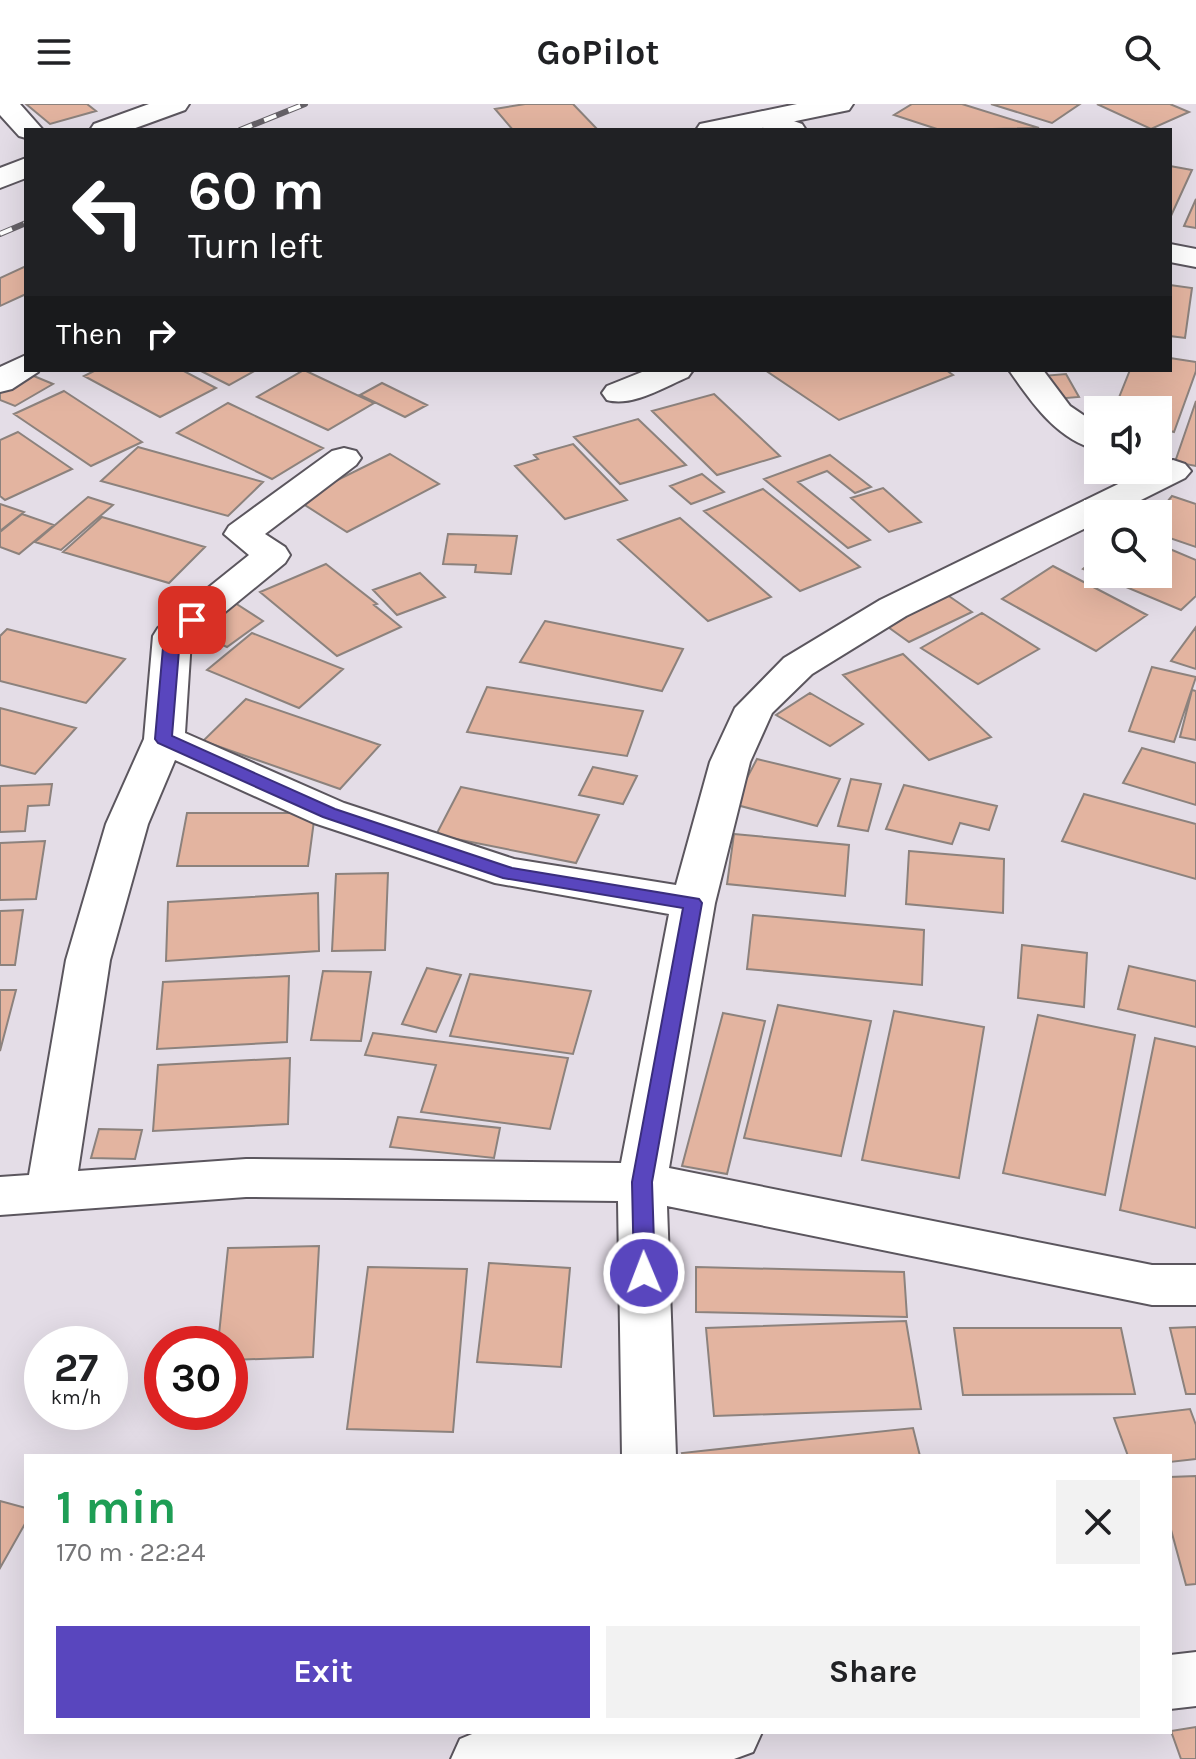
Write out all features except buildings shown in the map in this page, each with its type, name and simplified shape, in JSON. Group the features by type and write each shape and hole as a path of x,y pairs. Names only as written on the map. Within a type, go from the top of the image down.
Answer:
{"street":[{"path":"5,104 27,128"},
{"path":"109,128 175,104"},
{"path":"733,128 779,124 839,104"},
{"path":"0,179 24,168"},
{"path":"1172,253 1196,258"},
{"path":"0,382 24,366"},
{"path":"619,393 671,372"},
{"path":"1027,372 1058,413 1084,431"},
{"path":"50,1193 88,960 127,824 164,739 172,636 272,555 242,534 344,458"},
{"path":"649,1454 642,1182 693,903 736,749 755,708 798,666 893,608 1176,470"},
{"path":"164,739 329,813 510,873 693,903"},
{"path":"0,1196 246,1178 642,1182 1152,1285 1196,1285"},
{"path":"1172,1682 1196,1679"},
{"path":"481,1759 703,1734"}],"railway":[{"path":"245,128 305,104"},
{"path":"0,234 24,224"}],"route":[{"path":"192,620 172,636 164,739 329,813 510,873 693,903 642,1182 644,1273"}]}
